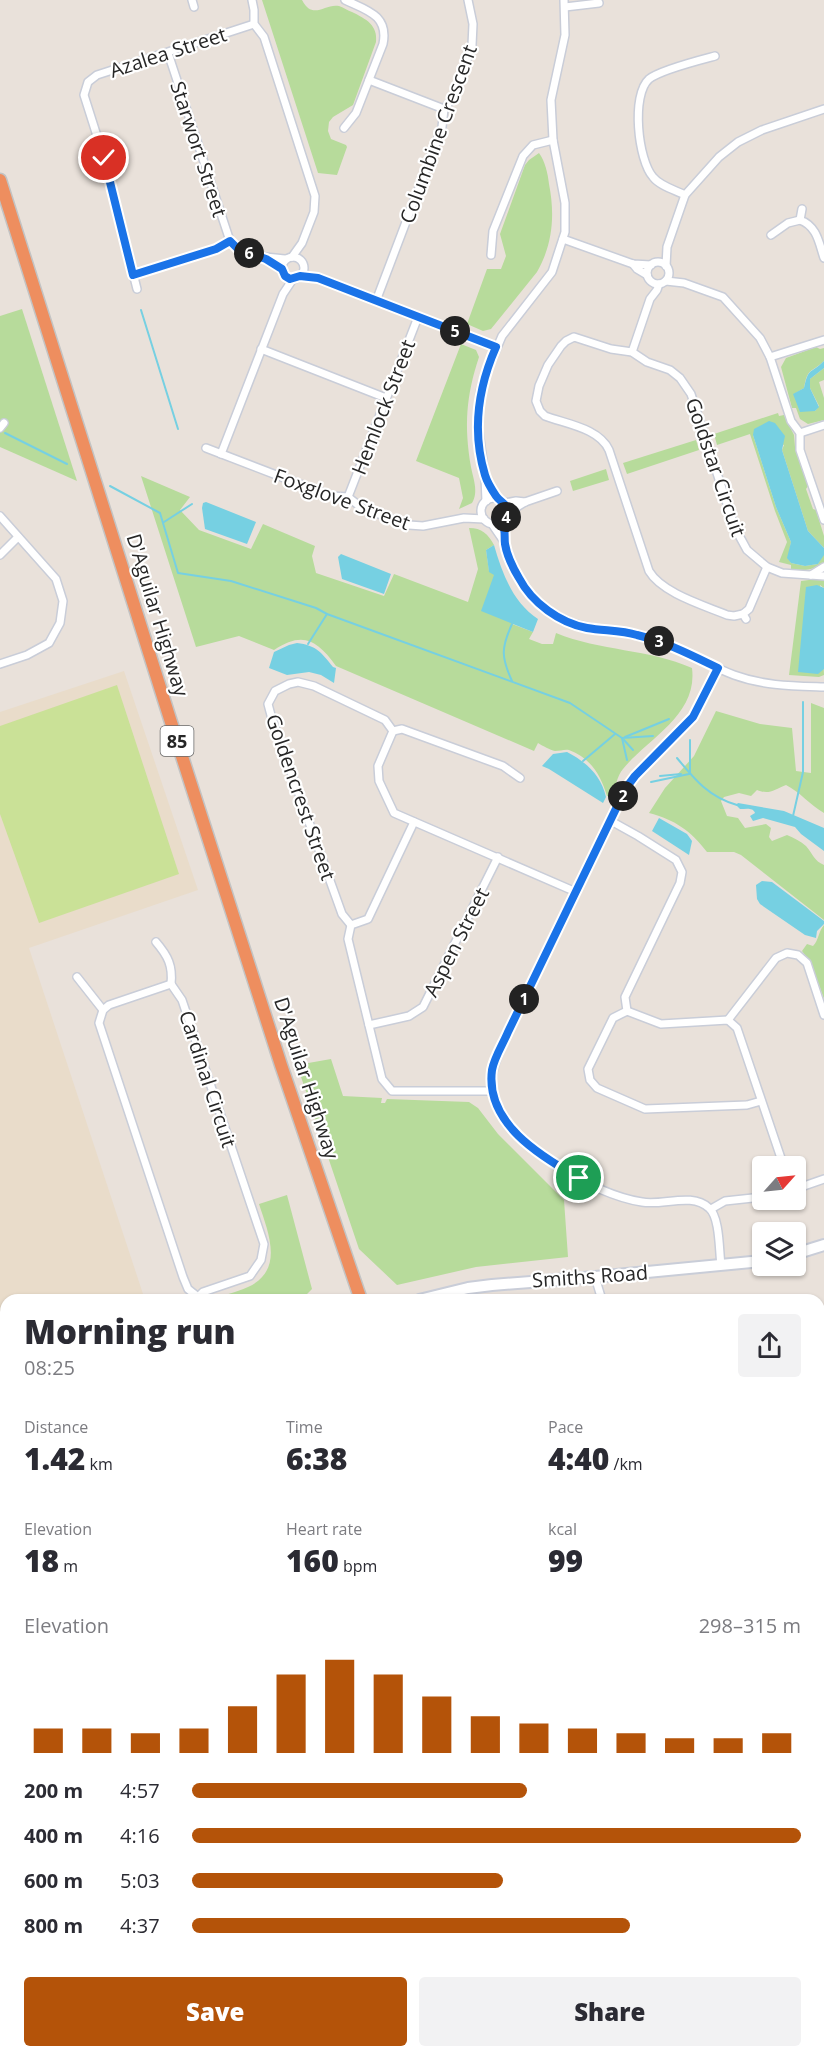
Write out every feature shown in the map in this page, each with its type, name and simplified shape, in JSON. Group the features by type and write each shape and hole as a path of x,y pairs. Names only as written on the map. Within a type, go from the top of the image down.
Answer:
{"highway":[{"name":"D'Aguilar Highway","path":"0,180 173,730 281,1065 359,1294"}],"main road":[{"path":"806,1251 824,1245"},
{"name":"Smiths Road","path":"444,1294 492,1285 752,1262"}],"street":[{"path":"252,0 254,24 264,37 315,196 314,212 302,243 301,260 304,268 318,278 496,347"},
{"path":"344,128 356,113 383,44 384,29 374,14 345,0"},
{"name":"Columbine Crescent","path":"376,301 442,127 444,109 455,95 471,51 473,24 468,0"},
{"path":"599,3 565,4 565,35 551,100 553,140 565,203 566,224 552,272 496,347 484,378 478,407 479,440 485,477 486,501 481,509 484,519 492,524 505,543 514,569 526,589 553,614 585,628 615,631 653,639 740,677 764,684 824,687"},
{"name":"Azalea Street","path":"133,275 104,158 85,99 86,85 97,75 254,24"},
{"name":"Starwort Street","path":"168,52 230,241 238,249 266,259 283,272 297,278"},
{"path":"685,195 660,183 650,173 638,128 638,110 643,90 650,79 716,56"},
{"path":"369,80 444,109"},
{"path":"666,281 667,248 685,195 719,157 738,142 770,127 824,109"},
{"path":"491,255 493,231 523,156 533,145 553,140"},
{"path":"800,220 802,209"},
{"path":"771,236 789,222 800,220 809,223 815,230 824,258"},
{"path":"563,239 633,264 654,263 668,269 680,277 684,283"},
{"path":"137,289 133,275 216,249 230,241"},
{"path":"283,294 283,272 289,258 302,243"},
{"path":"650,299 649,278 654,263 667,248"},
{"path":"289,258 301,260"},
{"name":"Starwort Street","path":"266,259 289,258"},
{"path":"633,264 658,284"},
{"path":"221,454 283,294 304,268"},
{"path":"297,278 318,278"},
{"path":"658,284 666,281 684,283 718,294 760,338 770,357 791,421 800,433 800,450 824,520"},
{"path":"632,352 650,299 657,290 658,284"},
{"name":"Hemlock Street","path":"348,497 418,317"},
{"name":"Goldstar Circuit","path":"767,567 745,616 727,615 666,588 656,581 650,571 604,440 596,434 545,416 538,408 536,398 539,386 548,365 566,341 578,338 611,349 632,352 647,362 675,373 688,389 738,536 753,557 767,567 789,574 824,576"},
{"path":"770,357 824,340"},
{"path":"261,350 386,398"},
{"path":"800,433 824,425"},
{"name":"Foxglove Street","path":"206,448 331,496 348,497 362,508 409,525 423,526 464,518 484,519"},
{"path":"485,477 496,498 505,503 525,502"},
{"path":"492,524 502,522 507,513 525,502 557,491"},
{"path":"486,501 496,498"},
{"path":"505,503 507,513"},
{"name":"Foxglove Street","path":"464,518 481,509"},
{"path":"0,516 56,579 63,601 60,623 49,643 27,655 0,664"},
{"path":"502,522 505,528 505,543"},
{"path":"0,555 18,537"},
{"path":"811,575 824,567"},
{"path":"718,668 696,713 626,788 508,1032 492,1069 492,1091 507,1124 549,1161 579,1178 622,1198 645,1203 690,1200 701,1202 711,1209 716,1220 721,1265"},
{"name":"Goldencrest Street","path":"351,925 342,914 268,704 275,690 280,687 306,683 386,720 393,731"},
{"path":"520,778 504,766 402,729 393,731 378,766 379,781 394,813 576,892"},
{"path":"611,821 676,860 682,872 680,883 625,997 627,1011"},
{"path":"414,822 368,920 351,925 348,939 382,1079 392,1090 492,1091"},
{"name":"Aspen Street","path":"369,1025 409,1016 423,1007 498,857"},
{"path":"77,977 103,1010 109,1005 171,984 172,971 167,955 156,942"},
{"path":"728,1020 776,958 787,953 798,954 807,963 824,1015"},
{"name":"Cardinal Circuit","path":"171,984 182,1000 264,1244 261,1260 250,1276 202,1294"},
{"name":"Cardinal Circuit","path":"103,1010 99,1023 180,1267 188,1289 193,1294"},
{"path":"761,1101 747,1105 645,1109 597,1088 590,1080 588,1069 614,1018 627,1011 661,1024 728,1020 737,1028 780,1156"},
{"path":"806,1185 824,1179"},
{"path":"711,1209 725,1201 752,1197"},
{"path":"595,1277 600,1294"}],"shaded area":[{"path":"124,671 198,890 29,948 143,1294 0,1294 0,712"}],"green space":[{"path":"262,0 302,0 306,6 315,10 339,6 366,20 375,31 376,42 353,105 329,122 328,131 331,139 347,147 337,175 318,173"},
{"path":"539,153 547,172 552,207 551,229 546,251 537,272 491,329 483,331 467,324 487,269 501,269 506,256 500,234 525,165"},
{"path":"22,309 77,481 0,447 0,316"},
{"path":"461,344 476,350 479,357 467,411 469,452 475,494 472,503 459,509 463,498 459,478 416,461"},
{"path":"816,347 824,348 824,361 808,374 804,388 794,394 803,411 815,411 819,406 810,388 810,379 824,368 824,380 819,382 824,398 824,420 808,424 800,419 796,408 792,408 781,367 786,358"},
{"path":"778,413 779,416 784,415 794,435 795,447 808,486 806,489 813,509 816,510 824,536 824,548 808,531 782,450 784,445 753,435 776,507 791,542 788,558 791,563 805,566 818,564 824,553 824,563 808,570 791,570 791,565 779,562 787,542 750,434 717,445 714,434"},
{"path":"696,440 699,450 627,474 623,463"},
{"path":"606,469 609,480 573,491 570,481"},
{"path":"141,476 190,497 180,510 199,530 251,549 263,524 315,546 312,556 316,573 384,596 394,574 468,602 478,569 469,528 481,530 494,545 486,550 489,571 494,574 512,624 533,632 529,639 542,644 553,644 556,633 590,643 659,657 692,668 692,685 687,699 669,724 623,769 613,796 607,796 594,768 577,753 553,750 538,743 534,751 336,666 322,650 309,641 293,641 274,650 239,636 196,647"},
{"path":"824,580 824,588 820,585 824,675 819,677 789,675 801,581"},
{"path":"117,685 179,874 39,923 0,814 0,726"},
{"path":"811,703 824,708 824,813 786,785 768,792 757,790 751,796 739,793 724,797 721,801 727,816 738,818 745,828 766,824 771,828 769,837 772,841 787,835 792,837 806,846 824,865 824,920 741,855 734,852 707,852 681,827 649,813 665,788 694,756 716,711 760,724 792,728 796,771 811,773"},
{"path":"824,925 824,999 811,963 802,951 807,944 813,946"},
{"path":"331,1059 343,1096 382,1098 381,1103 385,1103 387,1099 469,1102 478,1108 498,1134 564,1200 568,1257 476,1267 397,1285 359,1249 297,1065"},
{"path":"287,1195 312,1289 307,1294 229,1294 248,1287 267,1271 271,1250 259,1204"}],"water":[{"path":"824,361 824,368 810,379 810,388 819,407 815,411 800,412 793,394 804,388 809,373"},
{"path":"769,421 775,423 785,436 782,450 808,531 824,548 824,555 818,564 805,566 791,563 787,558 791,542 776,507 753,435 754,429"},
{"path":"206,502 256,522 247,544 205,529 202,508 203,503"},
{"path":"494,545 515,596 538,619 533,632 481,611 494,575 489,572 486,550"},
{"path":"341,554 391,574 384,594 342,579 338,557"},
{"path":"817,585 824,588 824,669 818,674 798,672 806,587"},
{"path":"297,643 314,648 336,668 334,683 321,675 309,672 287,675 269,668 274,652"},
{"path":"567,752 580,760 596,776 604,789 606,797 603,803 542,766 553,754"},
{"path":"738,803 784,811 824,828 824,851 795,827 763,818 753,821 750,816 755,813 754,811 740,809 736,805"},
{"path":"659,818 687,834 692,841 689,855 652,831"},
{"path":"762,881 772,882 824,921 817,931 816,938 805,935 760,904 757,899 756,885"}],"waterway":[{"path":"141,310 178,429"},
{"path":"5,433 67,464"},
{"path":"110,486 160,513 178,573 231,581 316,608 570,703 622,738 653,736"},
{"path":"164,522 192,504"},
{"path":"308,644 327,614"},
{"path":"512,624 504,646 504,659 512,681"},
{"path":"793,816 803,772 803,702"},
{"path":"625,737 669,719"},
{"path":"583,761 615,734"},
{"path":"622,738 627,760"},
{"path":"624,740 633,750"},
{"path":"690,740 690,774"},
{"path":"677,758 710,792 737,805"},
{"path":"660,776 681,774"},
{"path":"651,782 689,774"}],"route":[{"path":"104,158 133,275 216,249 230,241 238,249 266,259 282,269 282,273 290,279 300,276 318,278 496,347 480,392 479,440 485,477 496,498 506,506 507,513 502,522 505,528 505,543 514,569 526,589 553,614 575,625 653,639 718,668 693,717 650,759 626,788 492,1069 492,1091 507,1124 549,1161 579,1178"}]}
